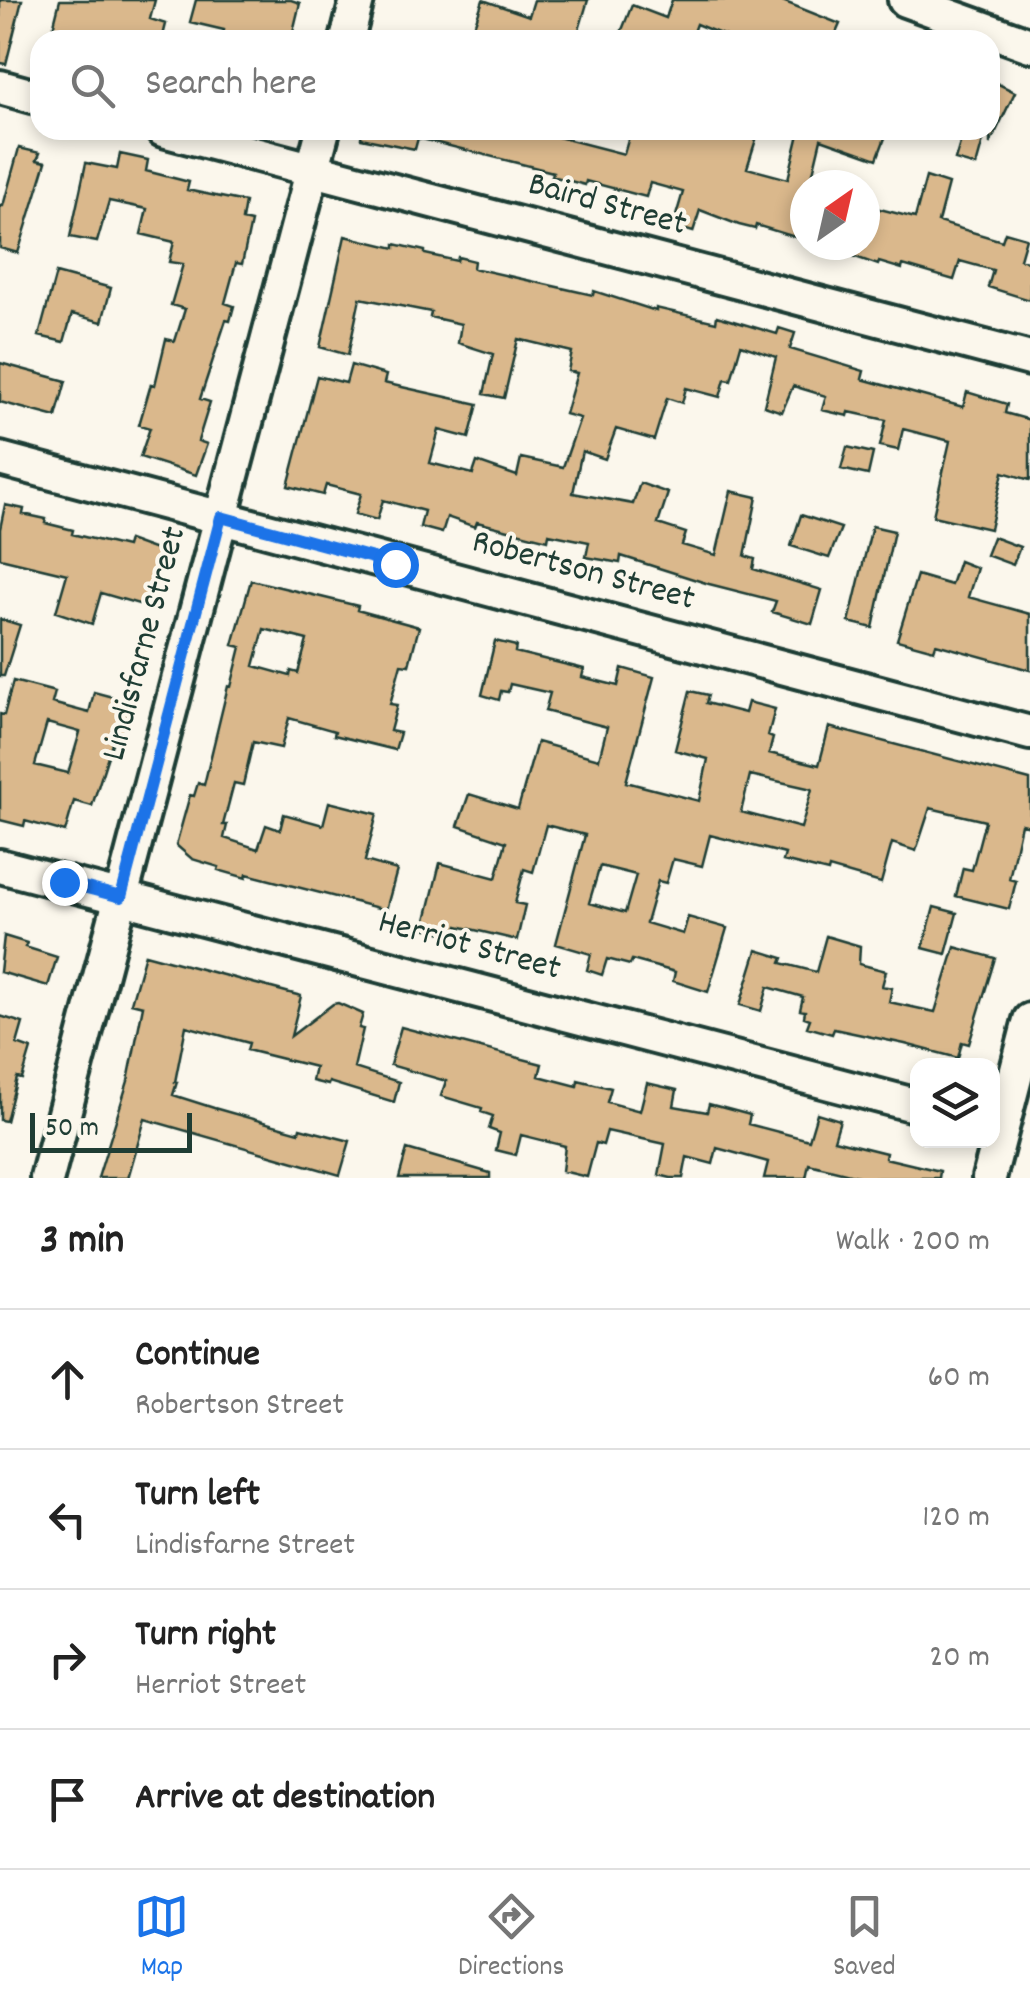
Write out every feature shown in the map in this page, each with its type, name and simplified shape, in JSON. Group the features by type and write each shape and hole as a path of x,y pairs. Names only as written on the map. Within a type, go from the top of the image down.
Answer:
{"street":[{"path":"350,30 357,0"},
{"path":"905,0 988,30"},
{"path":"1000,34 1030,45"},
{"path":"0,87 30,95"},
{"name":"Baird Street","path":"200,140 1030,360"},
{"name":"Lindisfarne Street","path":"47,1178 320,140"},
{"name":"Robertson Street","path":"0,459 1030,733"},
{"name":"Herriot Street","path":"0,866 910,1104"},
{"path":"1000,1119 1025,1057 1030,1020"},
{"path":"989,1178 994,1148"}],"building":[{"path":"0,0 22,0 6,64 0,63"},
{"path":"60,0 155,0 150,19 166,24 164,30 52,30"},
{"path":"196,0 300,3 293,30 224,30 190,22"},
{"path":"483,0 529,16 534,0 588,0 579,30 485,30 474,26"},
{"path":"672,0 780,0 840,24 837,30 711,30 696,24 694,30 622,30 632,5 666,18"},
{"path":"1000,85 1015,92 1000,123"},
{"path":"371,140 417,140 415,149"},
{"path":"426,140 570,140 624,154 628,140 756,140 747,168 788,179 790,171 790,235 756,225 755,229 739,225 700,210 693,232 673,226 683,192 650,183 646,197 552,176 553,172"},
{"path":"798,140 821,140 814,170 790,170"},
{"path":"824,140 884,140 877,159"},
{"path":"961,140 983,140 976,166 955,160"},
{"path":"19,148 40,153 37,160 46,162 18,253 0,248 0,206"},
{"path":"120,154 148,160 146,171 189,182 187,190 245,202 242,220 251,222 242,264 236,263 225,303 234,306 230,321 226,320 200,399 210,402 198,441 207,444 196,475 140,457 150,428 139,425 151,384 155,385 166,339 175,341 185,309 171,305 183,264 169,262 174,242 141,234 147,209 109,201 97,242 70,237 86,163 117,169"},
{"path":"926,177 948,184 938,222 1002,241 1005,232 1026,238 1020,259 1030,262 1030,300 988,287 993,270 960,261 954,280 903,265 902,269 864,260 880,260 880,209 915,218"},
{"path":"345,236 395,248 395,244 457,261 458,257 474,261 473,268 593,295 594,291 656,311 716,322 717,316 777,334 779,328 795,333 790,349 864,371 862,379 963,407 967,392 1007,404 1005,413 1030,420 1030,480 1003,472 990,529 933,516 950,441 903,429 898,450 880,446 886,420 822,410 826,396 793,386 782,412 764,406 776,357 741,345 731,380 725,379 720,397 686,388 682,403 667,398 654,440 616,429 605,459 582,451 573,493 633,504 640,483 668,493 658,524 686,533 682,545 716,555 731,491 757,497 745,556 755,559 753,569 822,590 812,624 772,612 776,601 621,556 620,563 586,557 589,542 549,534 548,540 477,522 475,527 447,517 442,533 420,527 424,511 383,500 377,520 355,514 361,494 326,485 323,495 288,486 317,376 346,383 351,365 386,375 384,383 478,404 469,438 439,430 430,463 473,474 477,462 517,476 521,458 563,467 580,418 565,414 577,373 568,371 572,352 518,339 504,398 484,394 493,354 458,343 461,324 430,317 431,312 360,298 348,355 320,347"},
{"path":"56,273 111,288 102,322 72,314 64,342 39,336"},
{"path":"0,363 66,381 56,417 0,402"},
{"path":"847,447 873,453 868,475 841,469"},
{"path":"5,505 24,509 23,514 46,519 45,523 73,530 72,534 126,547 128,540 164,553 149,607 101,593 92,624 56,612 67,574 0,558"},
{"path":"801,515 841,528 829,558 791,546"},
{"path":"872,526 894,531 873,628 849,622"},
{"path":"993,537 1020,547 1013,565 986,555"},
{"path":"959,561 977,568 968,597 1030,614 1030,670 936,644 934,650 897,640 917,575 951,585"},
{"path":"251,580 358,606 357,610 419,627 409,665 401,664 390,704 397,705 390,731 400,733 395,750 334,735 335,731 289,718 281,748 253,742 243,785 234,783 223,825 227,825 224,838 258,849 266,825 280,830 284,814 323,825 329,802 377,814 365,861 397,870 386,910 218,870 219,867 192,859 176,845 190,795 194,796 198,783 204,785 241,647 233,645","holes":["264,629 307,640 298,673 291,671 290,676 254,666"]},
{"path":"0,619 20,625 4,676 0,676"},
{"path":"495,641 516,646 515,652 584,669 582,677 618,686 622,668 654,677 626,782 699,801 708,759 675,750 690,691 708,695 706,703 745,713 748,702 775,709 768,736 773,738 769,753 819,765 829,727 1030,780 1030,826 1021,824 1009,879 1016,881 1009,909 956,896 963,868 972,870 985,821 930,808 916,851 892,843 881,883 829,868 828,872 783,861 785,854 710,835 702,866 673,859 666,883 658,881 646,923 683,934 688,917 727,928 708,992 673,981 675,972 632,960 630,965 607,959 602,975 587,970 591,954 556,944 585,835 546,825 533,872 524,869 515,903 525,905 517,940 458,926 455,936 424,928 440,863 496,878 506,842 458,826 469,794 518,809 537,742 599,759 607,727 545,711 550,693 510,684 508,692 501,691 499,700 482,695","holes":["750,775 812,789 801,828 741,812","600,866 636,875 625,913 589,903"]},
{"path":"13,681 55,692 52,703 89,713 94,692 131,702 121,742 113,740 92,806 74,801 65,832 25,821 24,826 0,820 0,714 4,715","holes":["47,723 80,732 68,773 35,765"]},
{"path":"934,907 957,913 946,954 923,948"},
{"path":"4,936 57,957 48,986 0,972"},
{"path":"826,936 860,946 859,964 886,971 882,986 892,988 889,1002 935,1012 955,947 995,958 969,1044 962,1042 958,1058 834,1029 832,1034 807,1027 810,1019 800,1010 803,997 768,987 761,1011 740,1005 757,950 783,958 781,963 816,972"},
{"path":"145,954 301,996 291,1036 333,1004 363,1014 354,1068 399,1082 394,1102 329,1082 328,1085 312,1081 315,1067 247,1050 249,1043 186,1026 173,1095 299,1132 300,1128 350,1141 340,1175 145,1119 128,1178 98,1178 128,1081 143,1006 131,1003"},
{"path":"0,1016 23,1023 17,1044 31,1049 22,1079 17,1078 6,1121 0,1120"},
{"path":"401,1027 542,1064 539,1076 577,1086 578,1080 611,1088 607,1102 640,1111 647,1083 677,1090 674,1106 707,1112 709,1104 750,1115 748,1124 809,1140 817,1113 840,1120 834,1140 940,1171 939,1178 866,1178 809,1164 806,1178 764,1178 768,1162 717,1148 713,1164 687,1157 683,1178 671,1178 659,1175 665,1144 607,1131 603,1145 596,1143 587,1177 562,1171 565,1146 521,1135 516,1155 496,1150 500,1133 489,1129 493,1116 481,1112 482,1108 441,1096 446,1081 390,1065"},
{"path":"407,1149 490,1173 490,1178 399,1178"}],"route":[{"path":"64,882 121,897 221,517 395,564"}]}
